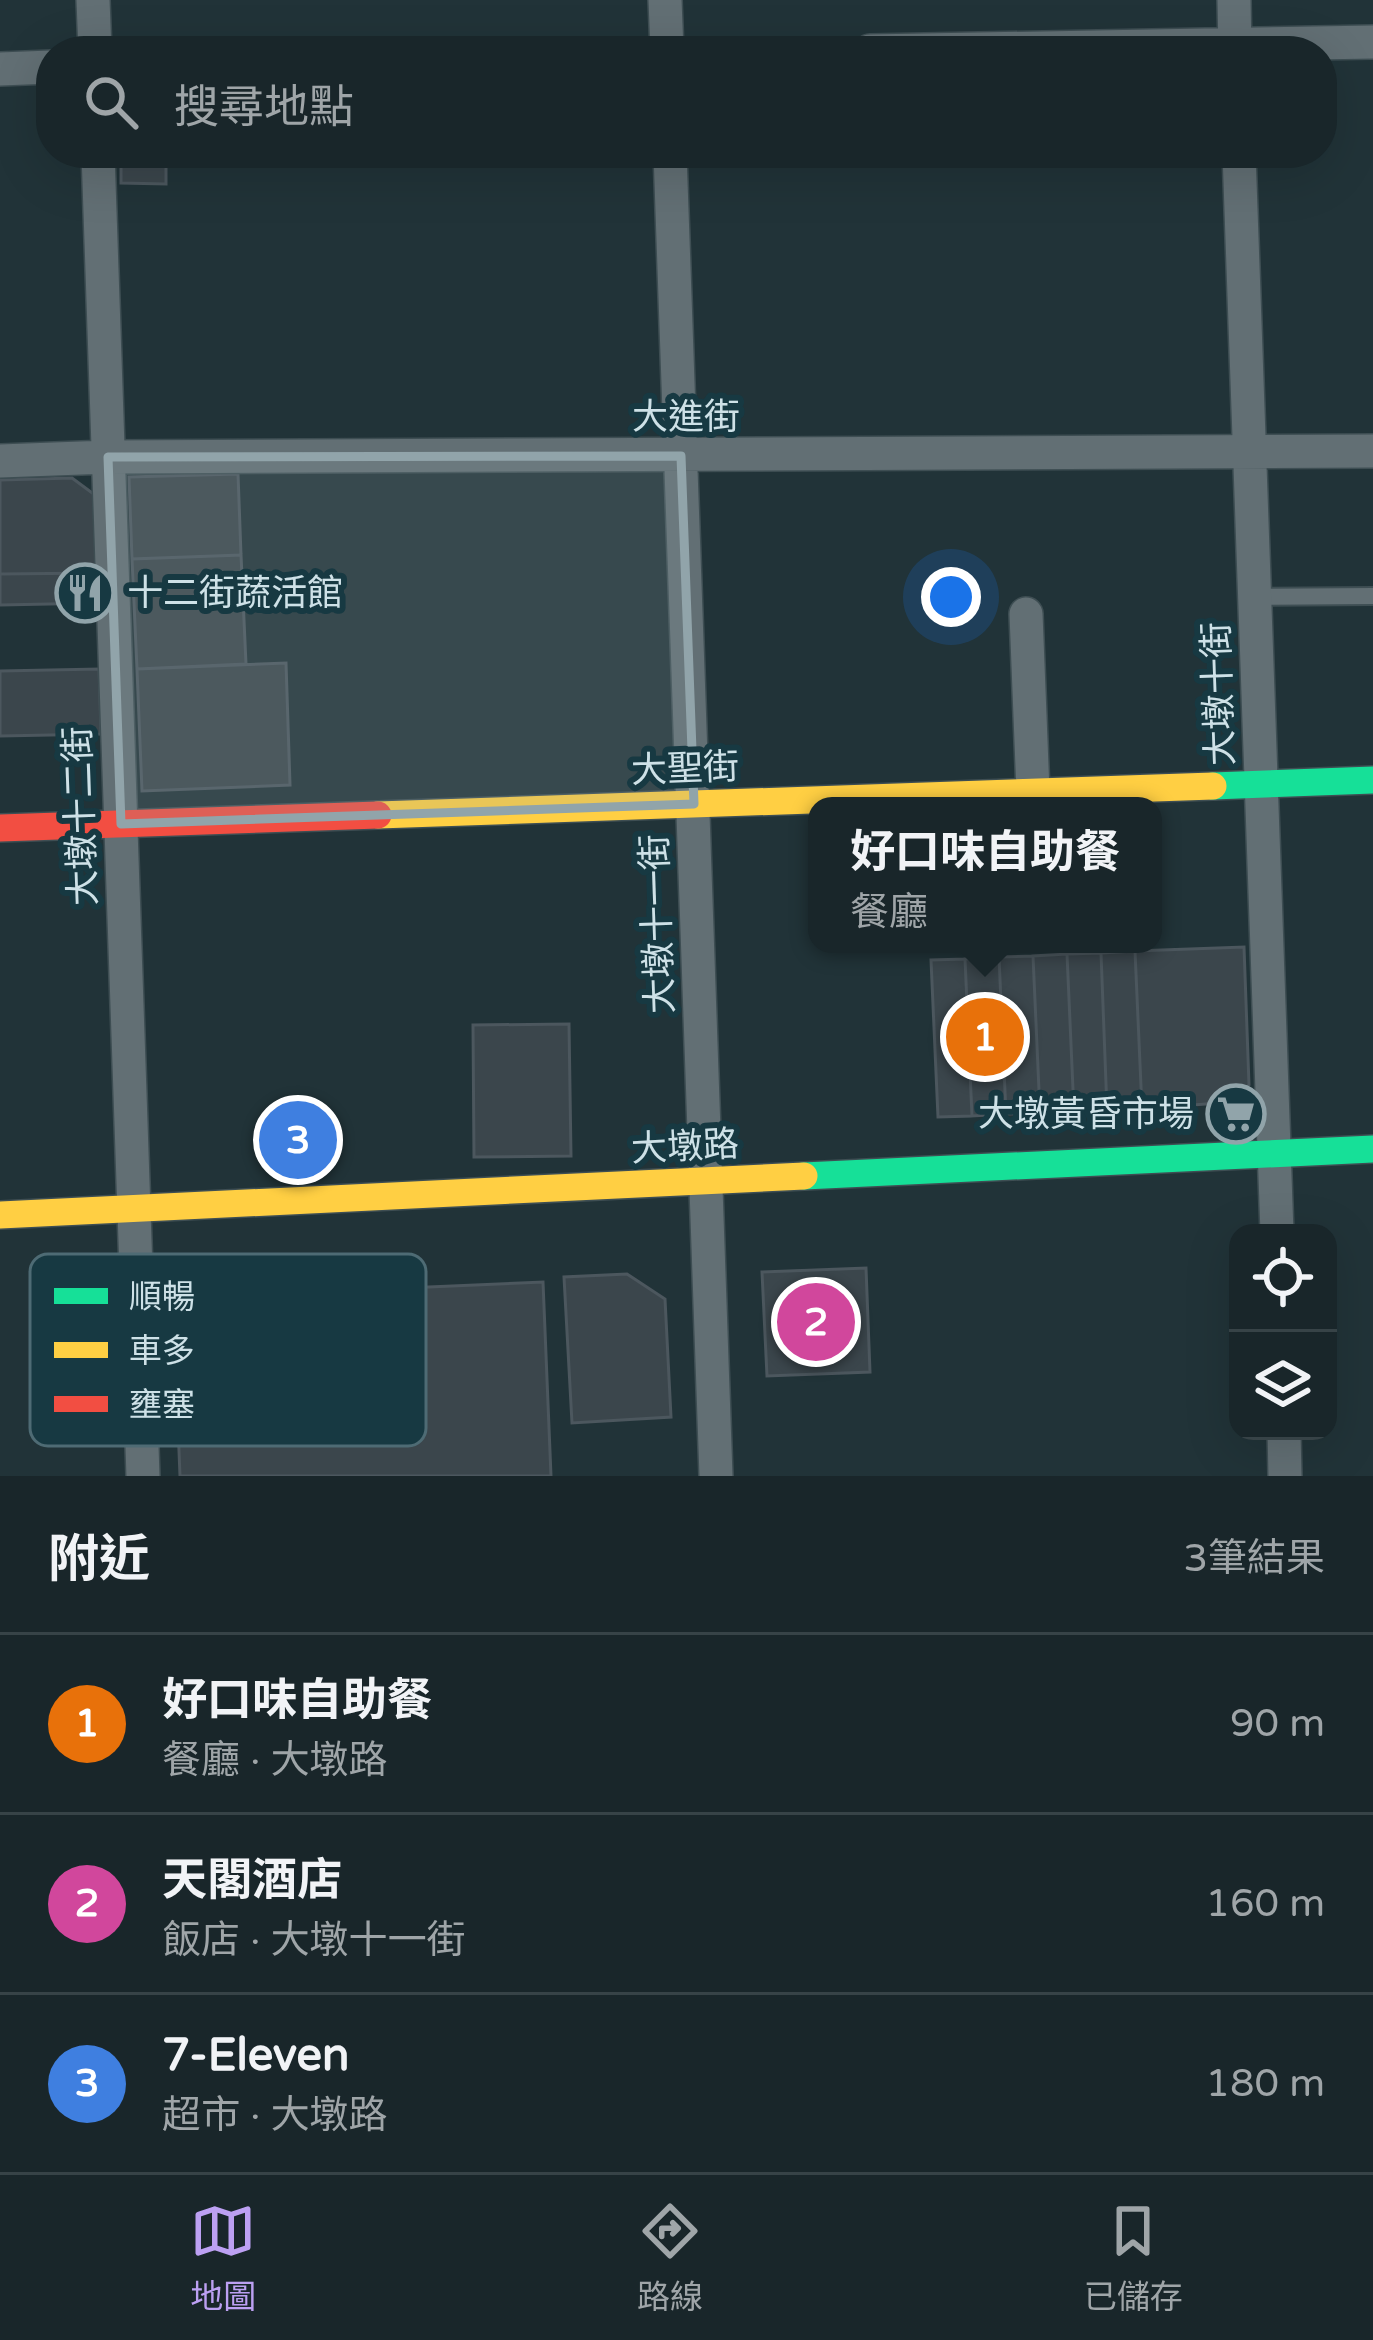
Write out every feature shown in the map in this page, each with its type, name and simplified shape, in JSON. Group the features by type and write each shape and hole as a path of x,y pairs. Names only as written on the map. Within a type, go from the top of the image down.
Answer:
{"street":[{"path":"93,0 94,36"},
{"path":"665,0 666,36"},
{"path":"1234,0 1235,36"},
{"path":"1337,44 1373,42"},
{"path":"0,69 36,68"},
{"name":"大墩十二街","path":"98,168 136,1254"},
{"name":"大墩十一街","path":"671,168 716,1476"},
{"name":"大墩十街","path":"1240,168 1277,1224"},
{"name":"大進街","path":"0,461 1373,451"},
{"path":"1026,614 1033,792"},
{"name":"大聖街","path":"903,797 1373,780"},
{"name":"大聖街","path":"0,828 808,801"},
{"name":"大墩路","path":"0,1215 1373,1150"},
{"path":"1284,1440 1285,1476"},
{"name":"大墩十二街","path":"142,1446 143,1476"}],"lane":[{"path":"1255,597 1373,596"}],"highlighted area":[{"path":"681,456 694,804 121,824 108,457"}],"building":[{"path":"121,168 166,168 166,184 121,183"},
{"path":"238,474 241,555 132,559 129,477"},
{"path":"72,478 95,495 97,573 0,574 0,480"},
{"path":"241,555 246,664 137,669 132,559"},
{"path":"97,573 98,603 0,605 0,574"},
{"path":"286,663 290,785 142,791 137,669"},
{"path":"99,669 101,734 0,736 0,671"},
{"path":"1244,947 1249,1085 1231,1102 1142,1109 1135,953"},
{"path":"1101,953 1135,953 1142,1109 1107,1110"},
{"path":"1101,953 1107,1110 1074,1112 1067,954"},
{"path":"1067,954 1074,1112 1040,1113 1033,956"},
{"path":"1033,956 1040,1113 1006,1114 999,957"},
{"path":"999,957 1006,1114 972,1116 965,959"},
{"path":"965,959 972,1116 938,1117 931,960"},
{"path":"569,1024 571,1156 474,1157 473,1025"},
{"path":"866,1268 870,1372 767,1376 762,1272"},
{"path":"627,1274 665,1299 671,1417 572,1423 564,1277"},
{"path":"543,1282 551,1476 180,1476 179,1446 426,1446 426,1287"}],"traffic: fast":[{"path":"1213,786 1373,780"},
{"path":"804,1176 1373,1149"}],"traffic: slow":[{"path":"896,797 1213,786"},
{"path":"378,815 808,800"},
{"path":"0,1215 804,1176"}],"traffic: jam":[{"path":"0,828 378,815"}],"place":[{"name":"十二街蔬活館","path":"85,593"},
{"name":"好口味自助餐","path":"985,1037"},
{"name":"大墩黃昏市場","path":"1236,1114"},
{"name":"7-Eleven","path":"298,1140"},
{"name":"天閣酒店","path":"816,1322"}]}
